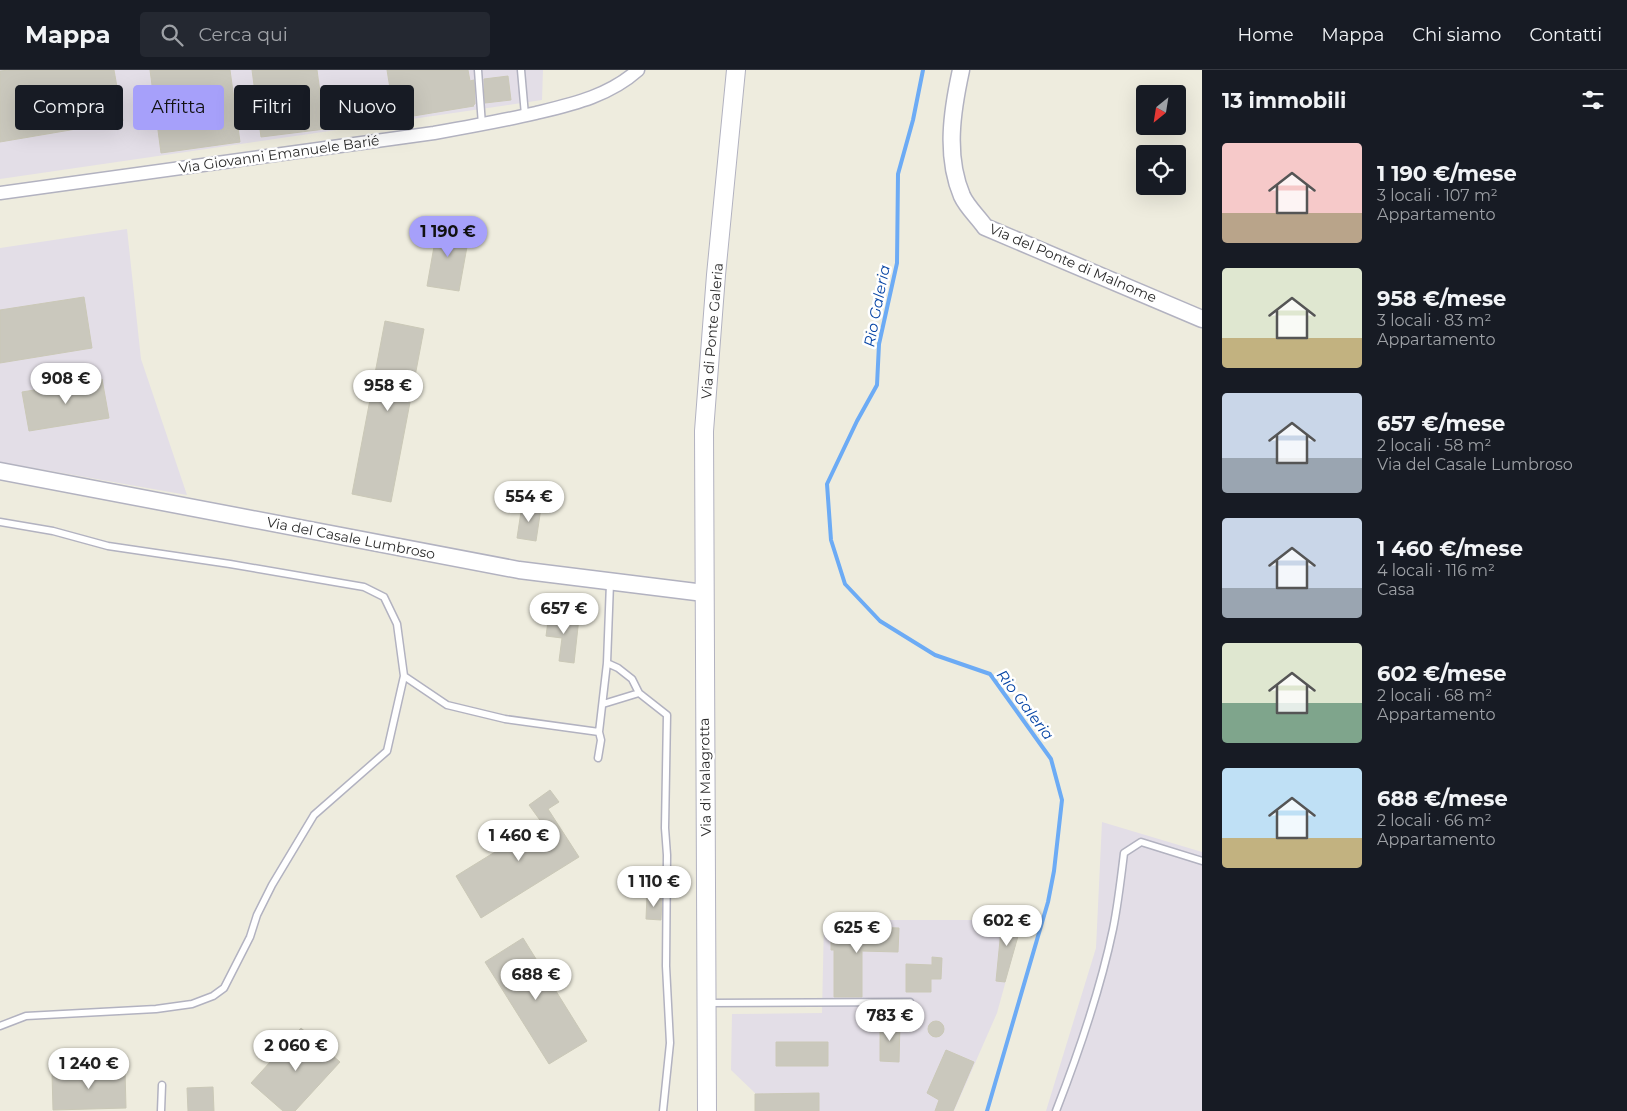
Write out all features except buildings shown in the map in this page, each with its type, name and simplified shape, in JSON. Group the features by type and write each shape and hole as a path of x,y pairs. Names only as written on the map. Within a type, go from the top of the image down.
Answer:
{"main road":[{"name":"Via di Ponte Galeria","path":"704,593 704,431 716,275 736,70"},
{"name":"Via di Malagrotta","path":"704,593 707,1111"}],"street":[{"name":"Via Giovanni Emanuele Barié","path":"0,192 424,135 482,125 594,97 618,85 638,70"},
{"name":"Via del Ponte di Malnome","path":"961,70 952,123 951,156 962,197 986,227 1202,319"},
{"name":"Via del Casale Lumbroso","path":"0,471 503,567 704,593"}],"lane":[{"path":"478,70 482,125"},
{"path":"522,70 524,115"},
{"path":"0,522 53,531 108,546 230,564 364,587 384,597 397,624 404,676 387,751 314,815 272,884 257,915 250,937 224,988 213,996 192,1004 156,1009 26,1016 0,1026"},
{"path":"598,758 607,663 610,582"},
{"path":"607,663 618,668 632,679 639,692 667,715 665,828 667,856 666,966 670,1042 663,1111"},
{"path":"404,676 447,705 505,720 599,732"},
{"path":"603,704 639,692"},
{"path":"1056,1111 1075,1061 1099,986 1114,928 1124,853 1141,842 1202,861"},
{"path":"706,1003 910,1002"},
{"path":"161,1111 162,1085"}],"shaded area":[{"path":"0,70 543,70 542,100 414,119 414,85 320,85 320,130 336,130 0,179"},
{"path":"127,229 141,359 187,495 0,462 0,248"},
{"path":"1102,822 1202,852 1202,1111 1046,1111 1096,948"},
{"path":"824,920 1002,920 1022,922 997,1013 954,1111 755,1111 755,1093 731,1070 732,1014 822,1013"}],"waterway":[{"name":"Rio Galeria","path":"923,70 913,120 898,174 897,263 879,344 877,385 857,421 827,484 831,540 845,584 880,621 935,655 990,674 1051,759 1062,800 1054,871 1048,902 987,1111"}]}
